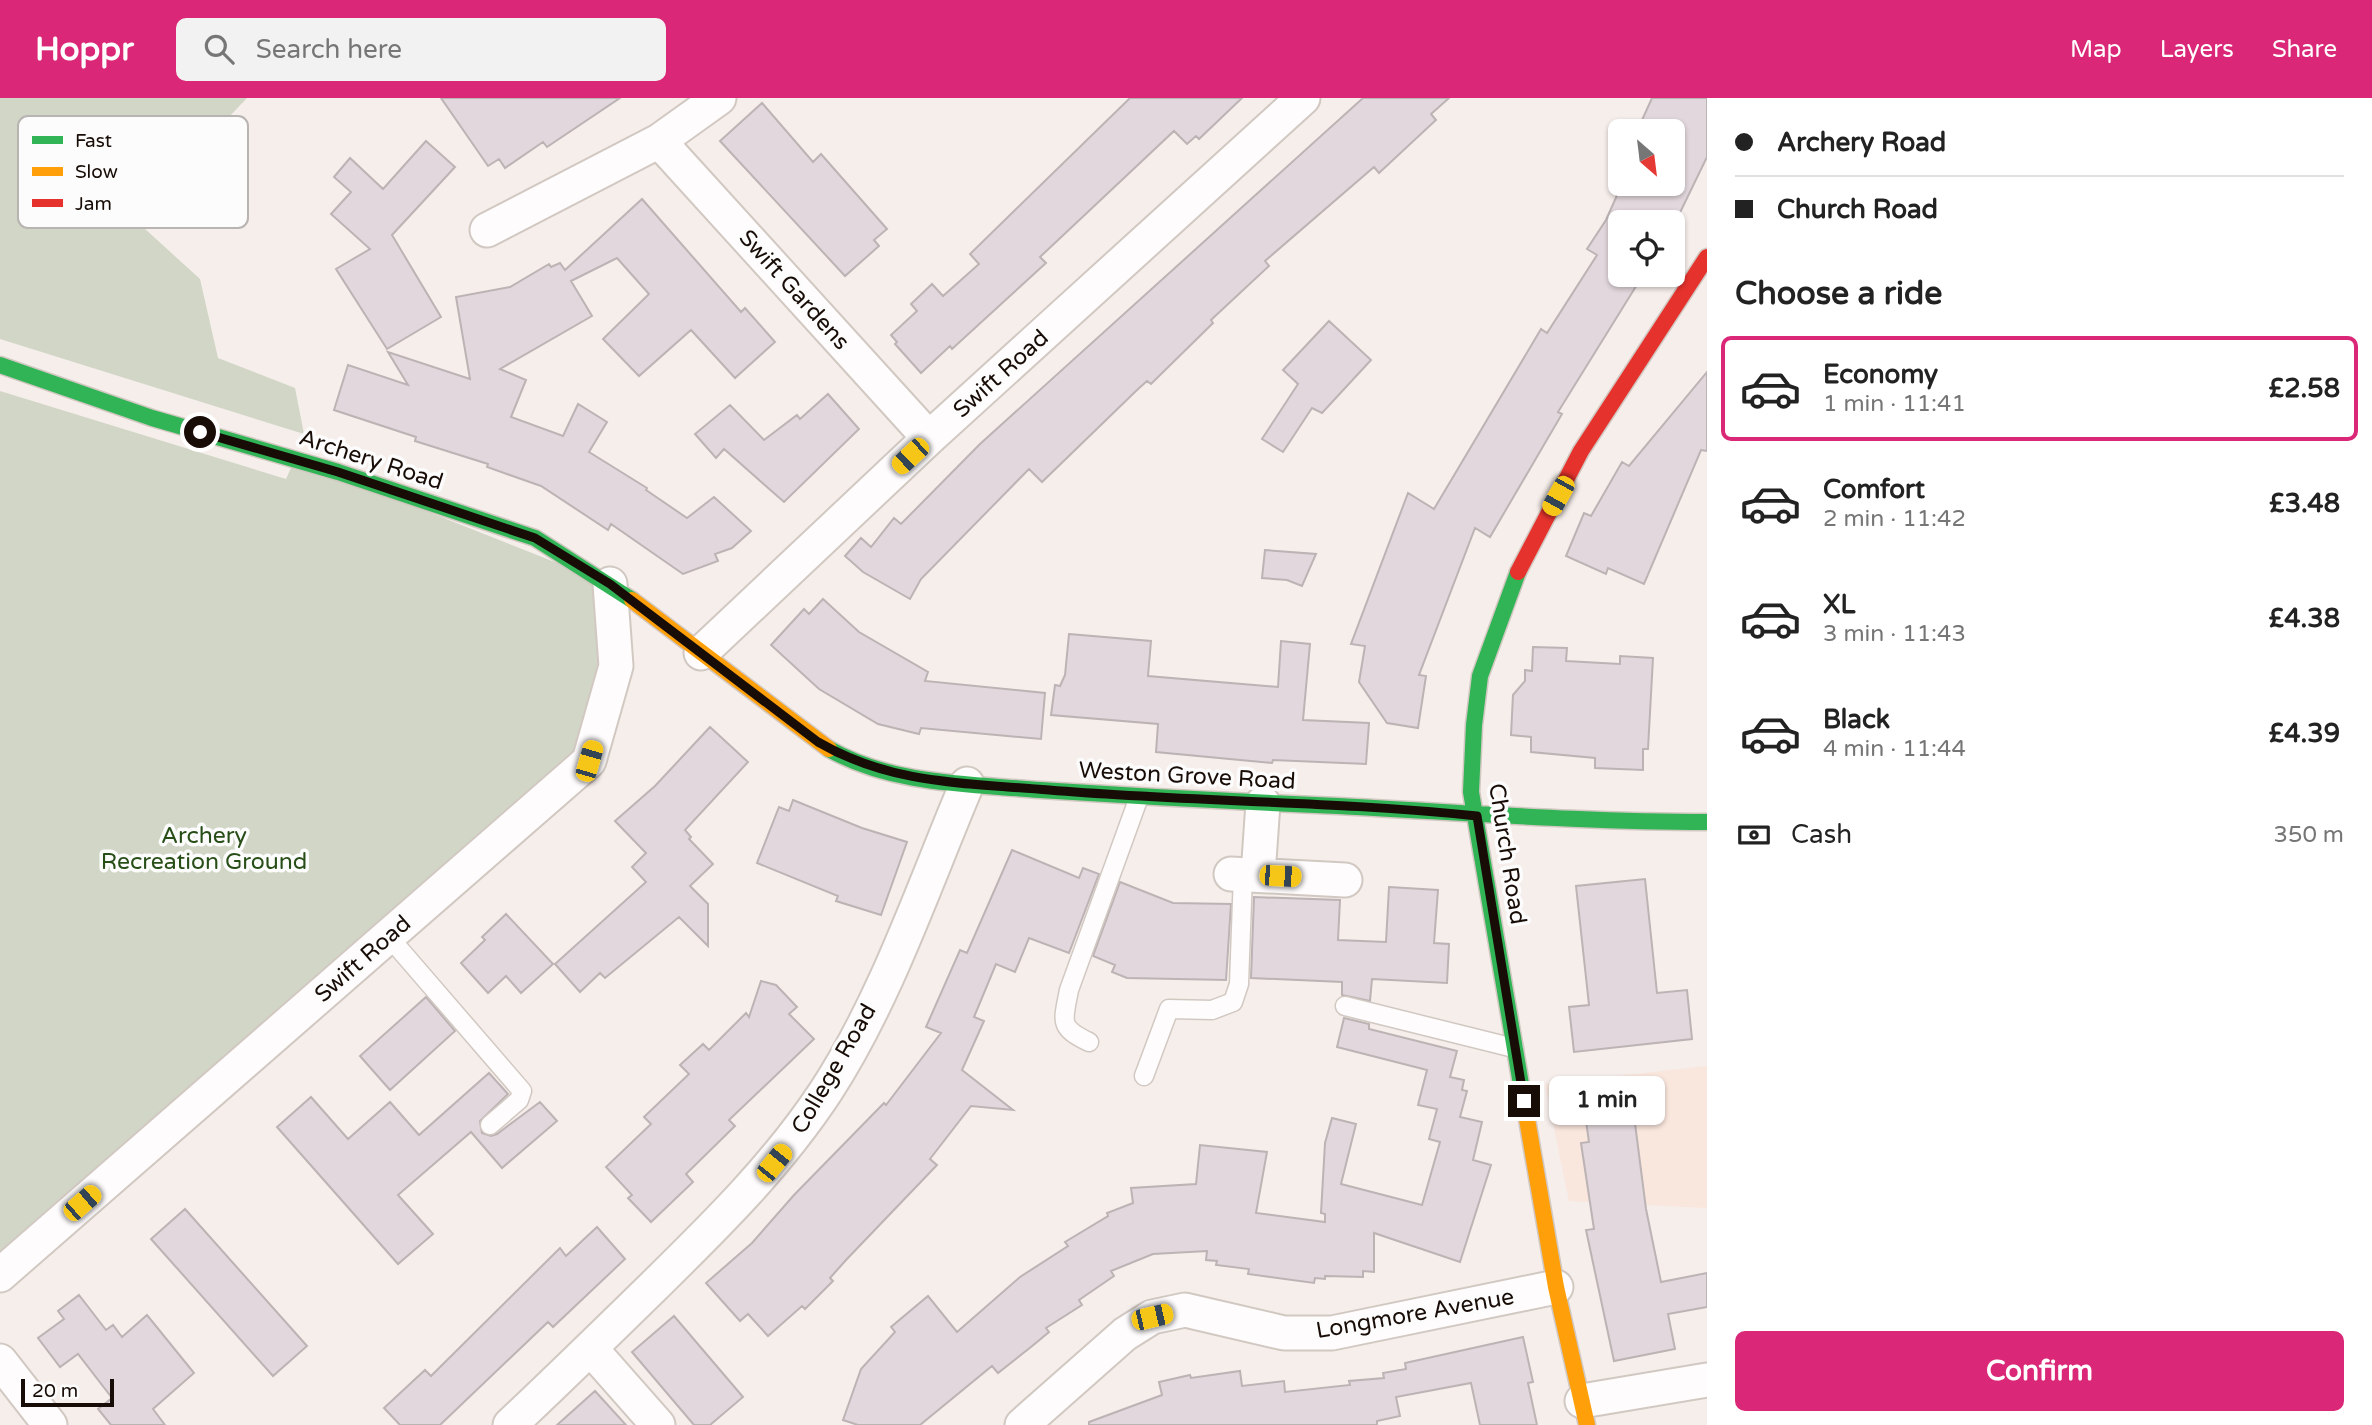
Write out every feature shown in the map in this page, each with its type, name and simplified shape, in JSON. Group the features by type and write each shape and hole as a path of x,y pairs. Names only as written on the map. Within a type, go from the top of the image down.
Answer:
{"street":[{"path":"487,230 659,141 719,98"},
{"name":"Swift Road","path":"701,653 929,438 1094,291 1303,98"},
{"name":"Swift Gardens","path":"659,141 929,438"},
{"name":"Church Road","path":"1584,1413 1556,1287 1471,792 1474,733 1483,662 1500,610 1522,561 1569,475 1622,387 1707,257"},
{"name":"Archery Road","path":"0,365 152,418 338,472 535,538 610,584 701,653"},
{"name":"Swift Road","path":"0,1275 589,761 616,666 610,584"},
{"name":"Weston Grove Road","path":"701,653 818,742 852,762 895,775 1139,797 1409,809 1477,816 1603,822 1707,822"},
{"name":"College Road","path":"510,1425 591,1349 762,1177 828,1088 869,1012 967,783"},
{"path":"1263,803 1244,875 1345,880"},
{"name":"Longmore Avenue","path":"1022,1425 1125,1334 1152,1317 1185,1310 1284,1333 1332,1334 1556,1287"},
{"path":"591,1349 658,1425"},
{"path":"0,1361 50,1425"},
{"path":"1584,1413 1707,1380"}],"lane":[{"path":"1089,1042 1068,1032 1063,1021 1069,990 1139,797"},
{"path":"1144,1076 1169,1009 1212,1010 1233,1002 1239,984 1244,875"},
{"path":"389,937 522,1091 519,1100 490,1125"},
{"path":"1345,1006 1514,1048"}],"shaded area":[{"path":"1707,1066 1707,1208 1569,1201 1545,1084"}],"green space":[{"path":"0,98 247,98 230,116 18,116 18,228 144,228 200,279 218,358 295,388 304,434 0,339"},
{"name":"Archery Recreation Ground","path":"0,391 286,479 295,459 610,584 589,761 0,1260"}],"building":[{"path":"441,98 620,98 547,147 543,142 505,168 499,159 488,166"},
{"path":"1130,98 1242,98 1199,139 1196,136 1187,144 1174,131 1040,257 1046,263 952,349 950,346 921,373 895,344 897,342 891,335 917,311 911,304 932,284 943,296 979,264 970,254"},
{"path":"1363,98 1449,98 1431,114 1436,120 1379,173 1374,167 1265,261 1269,266 1211,320 1213,323 1151,384 1147,381 1137,390 1042,482 1029,469 921,579 910,599 863,572 845,556 861,538 871,547 894,518 901,524 980,444"},
{"path":"1652,98 1707,98 1707,157 1681,210 1610,210 1617,196 1685,196 1685,119 1642,119"},
{"path":"762,103 813,162 821,154 887,229 874,240 879,246 845,276 720,141"},
{"path":"426,141 455,167 392,235 441,317 387,349 336,269 370,249 331,214 351,192 334,177 350,158 383,189"},
{"path":"642,199 741,312 745,308 775,342 735,378 691,330 639,376 603,339 649,294 617,258 571,281 592,316 500,369 526,380 511,417 563,436 578,404 607,422 589,452 647,488 646,490 687,518 714,497 751,531 732,548 715,554 718,561 683,574 611,524 608,530 541,486 487,467 488,464 415,441 416,437 334,410 348,365 408,385 388,352 470,379 456,297 510,287 549,264 551,267 560,263 565,270"},
{"path":"1608,216 1608,287 1636,287 1558,412 1562,414 1490,537 1475,528 1419,675 1426,676 1418,728 1387,723 1359,682 1365,646 1351,644 1408,493 1434,509 1541,329 1547,333 1597,255 1587,249"},
{"path":"1329,321 1371,360 1322,413 1312,408 1283,452 1262,439 1298,384 1283,370"},
{"path":"1707,372 1707,451 1701,450 1644,584 1608,568 1606,574 1566,556 1584,513 1591,516 1622,462 1629,466"},
{"path":"828,394 859,429 784,502 724,449 716,458 695,434 730,405 764,440 797,415 800,419"},
{"path":"1265,550 1316,554 1302,586 1287,580 1262,578"},
{"path":"823,599 859,632 928,672 925,681 1045,693 1041,739 921,728 919,734 878,724 819,689 771,645 804,609 809,614"},
{"path":"1069,634 1151,641 1148,676 1278,687 1281,641 1310,644 1303,720 1369,723 1366,764 1273,760 1272,763 1156,752 1158,724 1051,715 1055,685 1060,686 1065,675"},
{"path":"1533,647 1567,648 1566,661 1620,664 1620,656 1653,658 1648,749 1643,749 1643,770 1595,768 1595,758 1531,752 1531,737 1511,735 1513,695 1525,681 1525,670 1532,671"},
{"path":"710,727 748,762 685,830 691,837 689,839 713,864 690,886 708,904 708,946 679,917 605,978 600,973 580,992 555,964 646,882 632,867 646,853 615,821 655,786"},
{"path":"793,800 862,828 907,842 881,915 836,901 838,896 757,863 779,807 789,811"},
{"path":"1012,850 1079,878 1083,868 1099,874 1069,953 1029,938 1015,972 996,964 974,1017 984,1021 962,1070 1013,1110 971,1106 930,1159 937,1165 846,1260 830,1278 833,1281 805,1309 802,1306 768,1336 748,1314 740,1321 706,1283 752,1243 794,1195 884,1103 886,1105 941,1033 926,1027 960,950 967,953"},
{"path":"1645,879 1657,993 1687,990 1692,1039 1574,1052 1569,1007 1589,1005 1576,886"},
{"path":"1120,882 1173,903 1231,904 1226,980 1127,978 1112,972 1115,965 1093,956"},
{"path":"1389,887 1438,890 1434,943 1449,944 1447,983 1372,979 1370,1001 1342,995 1342,982 1251,978 1254,897 1340,900 1338,940 1386,942"},
{"path":"506,914 553,964 521,993 506,976 488,993 461,963 485,940 482,937"},
{"path":"761,981 776,985 797,1007 789,1014 814,1039 729,1120 735,1126 686,1174 693,1182 651,1222 628,1198 632,1195 606,1167 651,1124 644,1117 689,1074 680,1065 703,1044 709,1050 746,1013 749,1017"},
{"path":"426,997 455,1031 390,1090 360,1056"},
{"path":"1344,1018 1369,1024 1369,1029 1457,1051 1450,1077 1464,1080 1462,1090 1467,1091 1460,1117 1482,1122 1473,1160 1491,1165 1460,1262 1374,1233 1374,1272 1363,1271 1363,1277 1325,1276 1325,1279 1315,1278 1314,1283 1248,1274 1249,1269 1216,1265 1217,1261 1206,1260 1207,1251 1153,1254 1111,1271 1114,1276 1079,1300 1082,1305 1046,1328 1049,1332 1031,1347 998,1373 992,1366 920,1425 858,1425 843,1420 861,1369 895,1332 891,1327 928,1296 957,1332 1020,1277 1068,1246 1065,1242 1108,1216 1107,1213 1133,1203 1131,1188 1196,1184 1200,1145 1267,1152 1256,1213 1325,1222 1325,1214 1321,1213 1325,1143 1332,1118 1356,1124 1341,1184 1422,1205 1440,1142 1429,1139 1437,1109 1418,1105 1427,1070 1337,1047"},
{"path":"489,1073 508,1094 480,1121 482,1133 491,1136 497,1134 540,1102 557,1121 502,1168 471,1132 398,1195 433,1234 398,1264 277,1127 311,1097 348,1139 390,1102 419,1135"},
{"path":"1632,1100 1646,1209 1661,1282 1707,1273 1707,1307 1668,1314 1675,1349 1614,1361 1586,1230 1594,1229 1581,1143 1589,1142 1586,1121 1602,1119 1600,1104"},
{"path":"185,1209 307,1346 273,1376 151,1239"},
{"path":"597,1227 625,1259 553,1327 548,1322 440,1425 400,1425 384,1408 425,1370 431,1376 560,1248 566,1256"},
{"path":"79,1295 106,1330 113,1325 122,1337 147,1315 194,1373 153,1409 165,1425 111,1425 98,1409 112,1398 78,1354 60,1367 38,1338 64,1319 58,1311"},
{"path":"674,1316 743,1397 710,1425 694,1425 632,1352"},
{"path":"1523,1337 1533,1382 1528,1383 1537,1425 1480,1425 1471,1383 1396,1397 1400,1416 1377,1421 1377,1425 1089,1425 1089,1422 1162,1395 1159,1382 1190,1375 1191,1378 1240,1371 1242,1386 1284,1381 1285,1392 1350,1385 1349,1381 1384,1378 1383,1373 1406,1369 1405,1363"},
{"path":"595,1391 626,1425 557,1425"}],"traffic: fast":[{"path":"0,365 152,418 338,472 535,538 632,600"},
{"path":"1518,572 1480,676 1474,725 1471,792 1523,1096"},
{"path":"829,749 879,770 959,784 1511,816 1707,822"}],"traffic: slow":[{"path":"632,600 829,749"},
{"path":"1523,1096 1556,1287 1587,1425"}],"traffic: jam":[{"path":"1518,572 1581,451 1707,257"}],"route":[{"path":"200,432 338,472 535,538 610,584 818,742 852,762 895,775 1119,796 1409,809 1477,816 1524,1101"}]}
